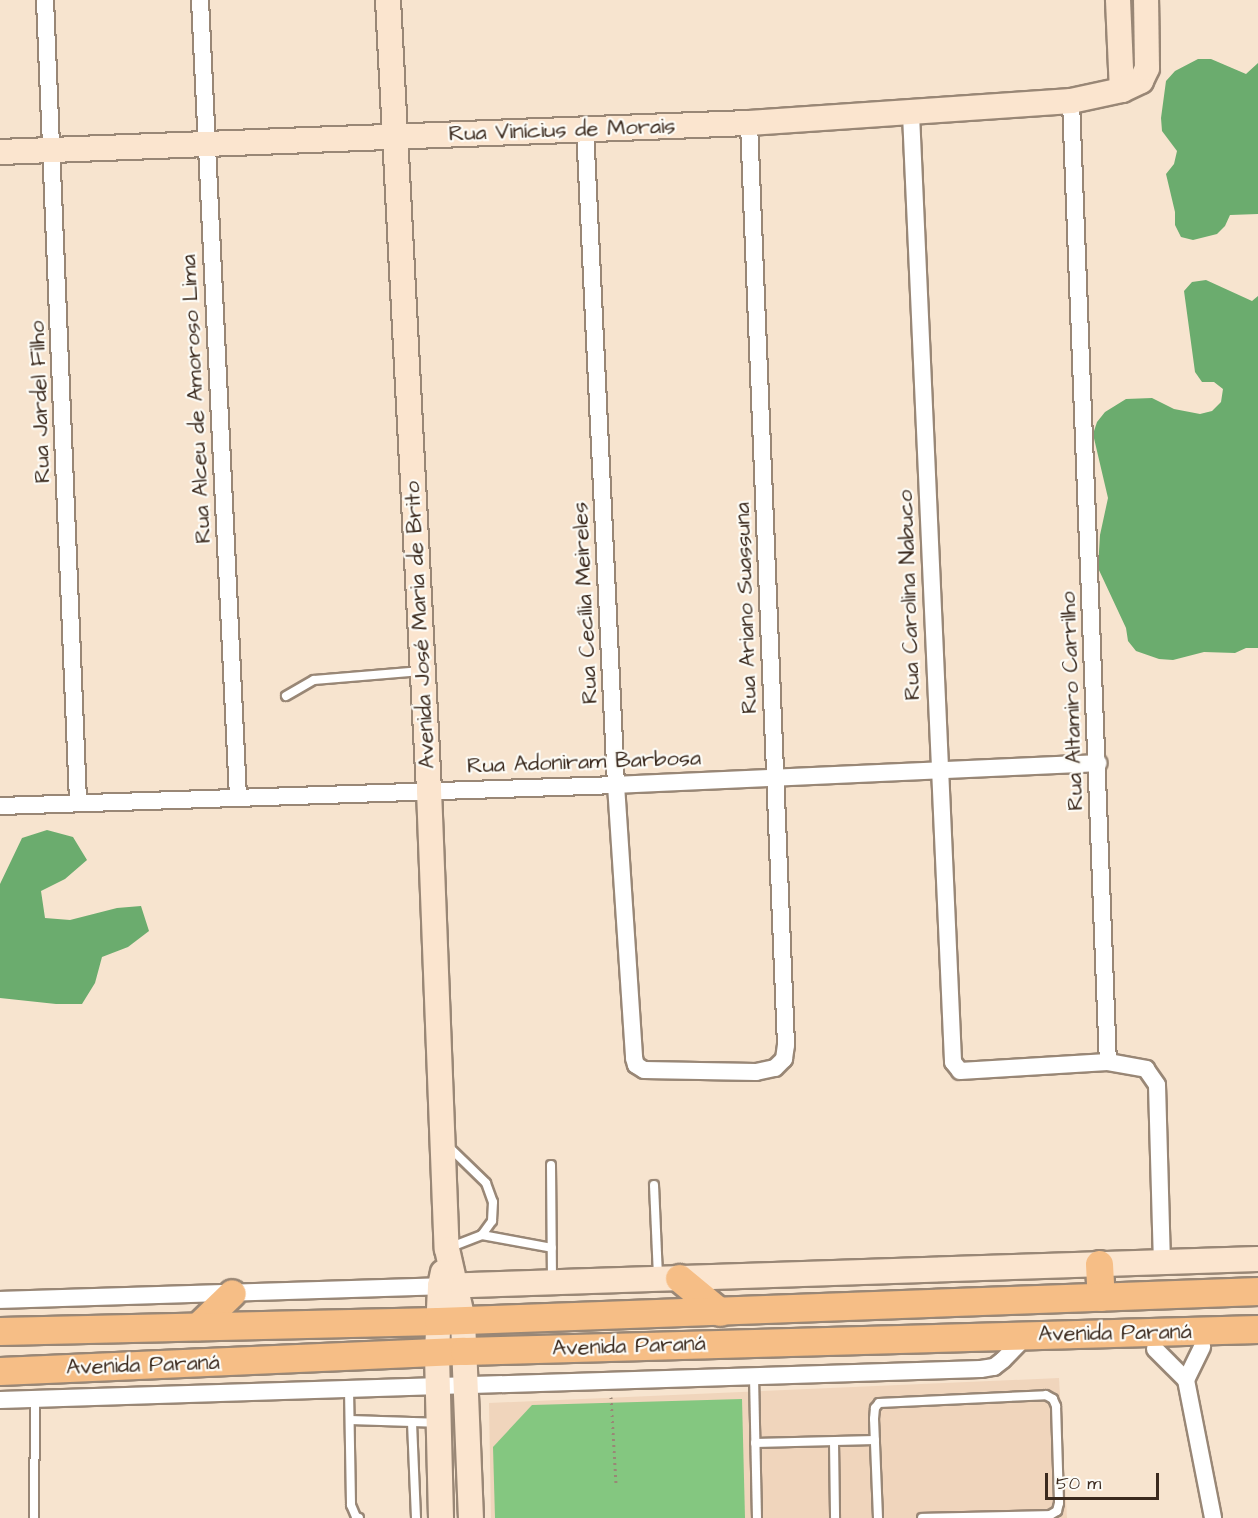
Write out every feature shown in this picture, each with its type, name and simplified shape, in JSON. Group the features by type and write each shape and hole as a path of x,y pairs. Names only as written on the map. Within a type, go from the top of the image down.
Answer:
{"main road":[{"path":"1099,1264 1101,1297"},
{"path":"668,1278 720,1312"},
{"name":"Avenida Paraná","path":"0,1331 720,1312 1258,1292"},
{"path":"198,1326 232,1293"},
{"name":"Avenida Paraná","path":"0,1371 451,1352 1107,1332 1213,1339 1258,1329"},
{"path":"1107,1332 1155,1349 1213,1339"}],"street":[{"name":"Rua Jardel Filho","path":"45,0 78,802"},
{"name":"Rua Alceu de Amoroso Lima","path":"200,0 238,796"},
{"name":"Avenida José Maria de Brito","path":"388,0 429,790 450,1320 451,1352 439,1387 441,1518"},
{"path":"1118,0 1122,90 1141,81 1147,68 1146,0"},
{"path":"1120,35 1146,34"},
{"name":"Rua Vinícius de Morais","path":"0,152 749,123 911,114 1071,101 1122,90"},
{"name":"Rua Altamiro Carrilho","path":"1071,101 1108,1062"},
{"name":"Rua Carolina Nabuco","path":"911,114 953,1062 960,1071 1108,1062"},
{"name":"Rua Ariano Suassuna","path":"644,1070 756,1072 775,1068 784,1059 786,1045 749,123"},
{"name":"Rua Cecília Meireles","path":"585,128 616,784 634,1058 636,1065 644,1070"},
{"name":"Rua Adoniram Barbosa","path":"0,806 616,784 1098,763"},
{"path":"1108,1062 1146,1069 1157,1085 1162,1263"},
{"path":"0,1300 1258,1259"},
{"path":"0,1400 981,1369 994,1367 1028,1335"},
{"path":"1186,1380 1213,1339"},
{"path":"1155,1349 1186,1380 1213,1518"},
{"name":"Avenida José Maria de Brito","path":"451,1352 465,1385 471,1518"}],"lane":[{"path":"286,696 314,680 423,671"},
{"path":"443,1142 486,1183 493,1202 492,1221 482,1236"},
{"path":"551,1165 552,1282"},
{"path":"654,1185 668,1278"},
{"path":"447,1250 482,1236 552,1248"},
{"path":"754,1376 757,1518"},
{"path":"349,1389 351,1505 359,1518"},
{"path":"878,1518 875,1408 879,1403 1046,1395 1053,1399 1056,1406 1059,1503 1057,1510 1050,1515 922,1518"},
{"path":"34,1518 35,1399"},
{"path":"350,1420 440,1424"},
{"path":"412,1422 416,1518"},
{"path":"755,1443 875,1440"},
{"path":"834,1442 835,1518"}],"path":[{"path":"611,1397 616,1484"}],"shaded area":[{"path":"1059,1378 1067,1518 491,1518 489,1403"}],"green space":[{"path":"1198,59 1211,59 1246,74 1258,63 1258,214 1230,215 1225,226 1217,234 1193,240 1181,237 1175,225 1175,212 1166,174 1174,164 1177,151 1162,131 1161,118 1166,81 1175,71"},
{"path":"1206,280 1252,301 1258,296 1258,648 1246,648 1235,653 1204,652 1173,660 1159,659 1136,651 1128,641 1126,628 1098,568 1100,535 1108,498 1093,434 1097,422 1105,412 1126,399 1152,398 1174,409 1200,414 1212,411 1221,402 1223,389 1214,382 1202,382 1195,372 1184,291 1192,282"},
{"path":"47,830 73,837 87,860 65,879 41,891 45,918 70,920 117,908 141,906 149,931 128,947 102,957 95,983 82,1004 56,1004 0,998 0,884 22,838"},
{"path":"742,1399 745,1518 495,1518 493,1447 532,1405"}]}
